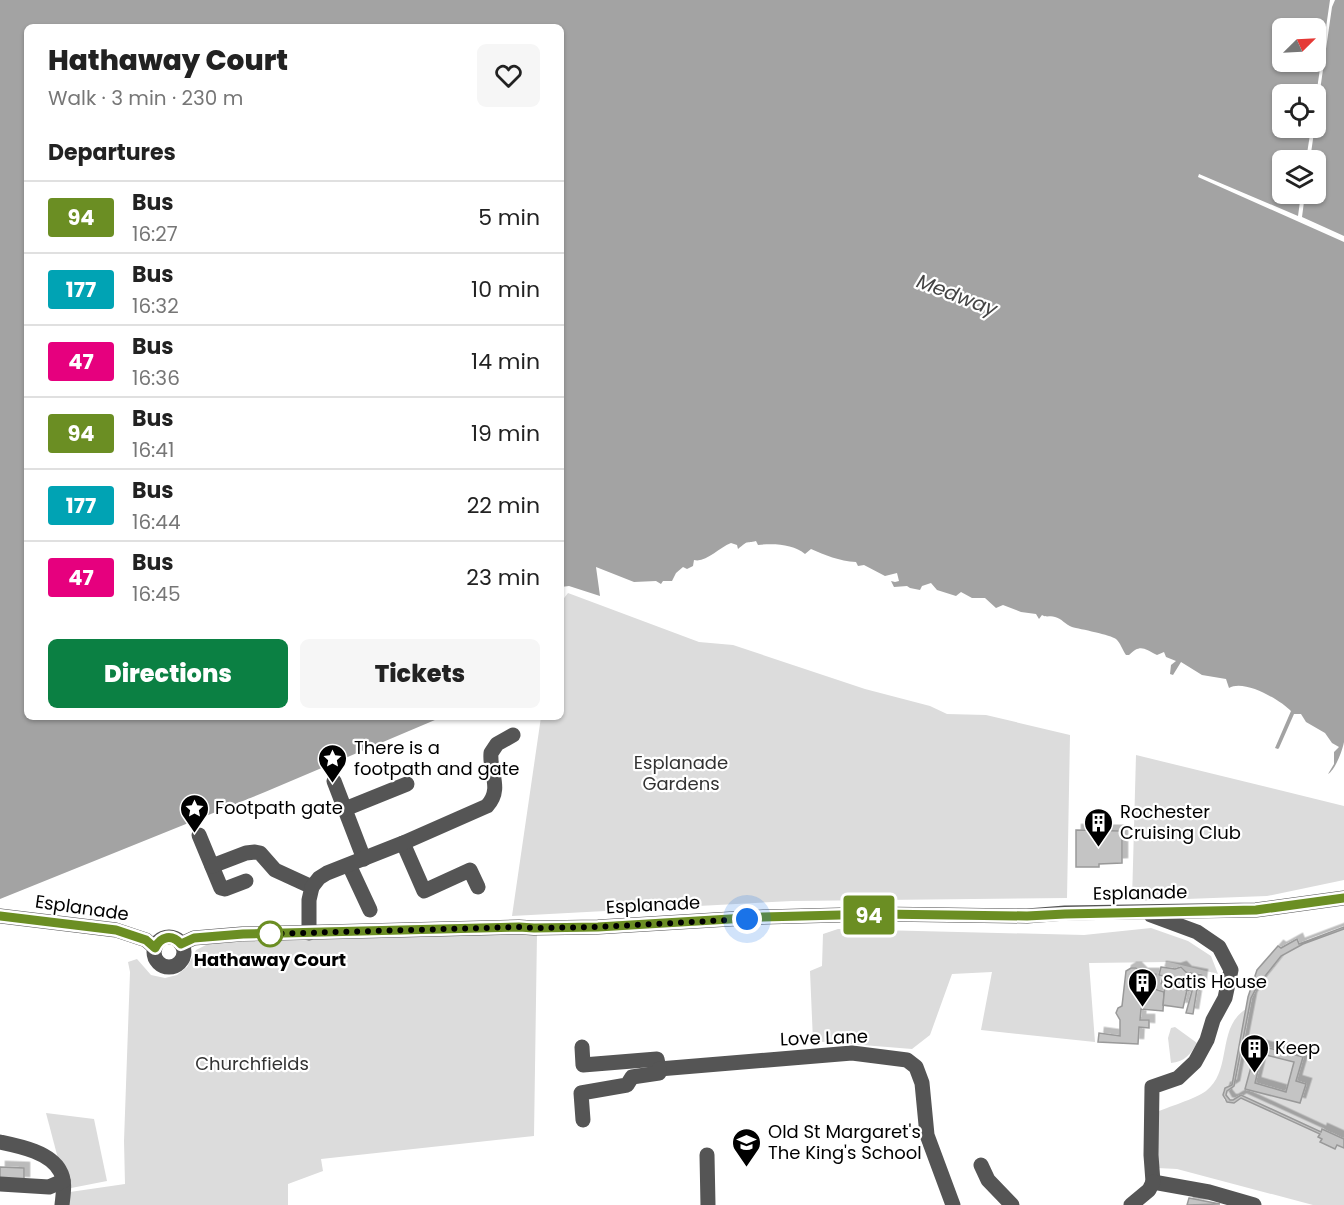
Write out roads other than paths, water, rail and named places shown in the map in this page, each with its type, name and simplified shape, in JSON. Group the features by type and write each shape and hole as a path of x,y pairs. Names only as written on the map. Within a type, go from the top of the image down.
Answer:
{"street":[{"path":"309,933 309,897 312,887 322,876 489,804 496,788 491,753 497,744 513,735"},
{"path":"334,781 364,858"},
{"path":"345,809 407,784"},
{"path":"199,835 222,889 246,881"},
{"path":"403,843 424,891 470,870 478,887"},
{"path":"212,866 246,853 260,853 275,870 312,887"},
{"path":"349,865 370,910"},
{"name":"Esplanade","path":"181,944 194,938 243,934 598,927 763,917 879,914 1027,916 1256,910 1344,898"},
{"path":"1131,1205 1149,1190 1153,1182 1152,1087 1178,1078 1195,1062 1225,998 1231,970 1219,947 1197,932 1143,912"},
{"name":"Esplanade","path":"0,916 116,930 146,940 155,948"},
{"name":"Esplanade","path":"167,937 181,944 182,959 172,966 159,963 155,957 155,948 159,941 167,937"},
{"name":"Love Lane","path":"582,1047 583,1065 657,1059 659,1069 659,1073 632,1077 627,1085 582,1093 583,1120"},
{"name":"Love Lane","path":"659,1069 852,1053 907,1060 916,1067 922,1083 927,1135 953,1205"},
{"path":"0,1142 18,1146 48,1158 60,1171 63,1181 62,1205"},
{"path":"707,1155 708,1205"},
{"path":"981,1165 988,1180 1012,1205"},
{"path":"0,1184 49,1187 63,1181"},
{"path":"1153,1182 1209,1191 1254,1205"}],"water":[{"name":"Medway","path":"0,0 1330,0 1326,27 1326,18 1272,18 1272,72 1320,72 1318,84 1272,84 1272,138 1309,138 1308,150 1272,150 1272,204 1300,204 1298,216 1199,174 1198,177 1344,242 1344,742 1338,760 1328,774 1334,764 1334,752 1339,747 1332,743 1325,733 1306,722 1301,714 1294,714 1279,748 1275,748 1291,711 1278,701 1252,688 1235,686 1229,688 1226,679 1202,675 1181,662 1173,675 1170,674 1171,665 1176,661 1166,657 1164,652 1157,655 1139,648 1126,655 1119,642 1113,637 1072,627 1053,616 1042,615 1039,619 1036,614 1021,612 1003,605 996,608 985,598 972,598 961,592 956,596 937,590 931,583 922,586 920,590 907,586 894,587 891,581 899,581 897,573 885,576 864,565 858,566 856,562 838,559 811,549 805,554 789,546 758,545 756,541 746,543 738,549 737,545 731,543 708,557 694,560 693,566 687,569 683,567 672,581 663,581 661,584 656,581 634,582 596,567 600,596 569,586 564,587 564,24 24,24 24,720 435,720 265,792 0,899"},
{"path":"1335,0 1344,0 1344,236 1302,217 1304,204 1326,204 1326,150 1311,150 1313,138 1326,138 1326,84 1321,84 1323,72 1326,72 1326,49"}],"place":[{"name":"There is a footpath and gate","path":"333,784"},
{"name":"Footpath gate","path":"194,834"},
{"name":"Rochester Cruising Club","path":"1099,848"},
{"name":"Hathaway Court","path":"270,934"},
{"name":"Satis House","path":"1142,1008"},
{"name":"Keep","path":"1254,1074"},
{"name":"Old St Margaret's The King's School","path":"747,1168"}],"park label":[{"name":"Esplanade Gardens","path":"681,774"},
{"name":"Churchfields","path":"252,1064"}]}
